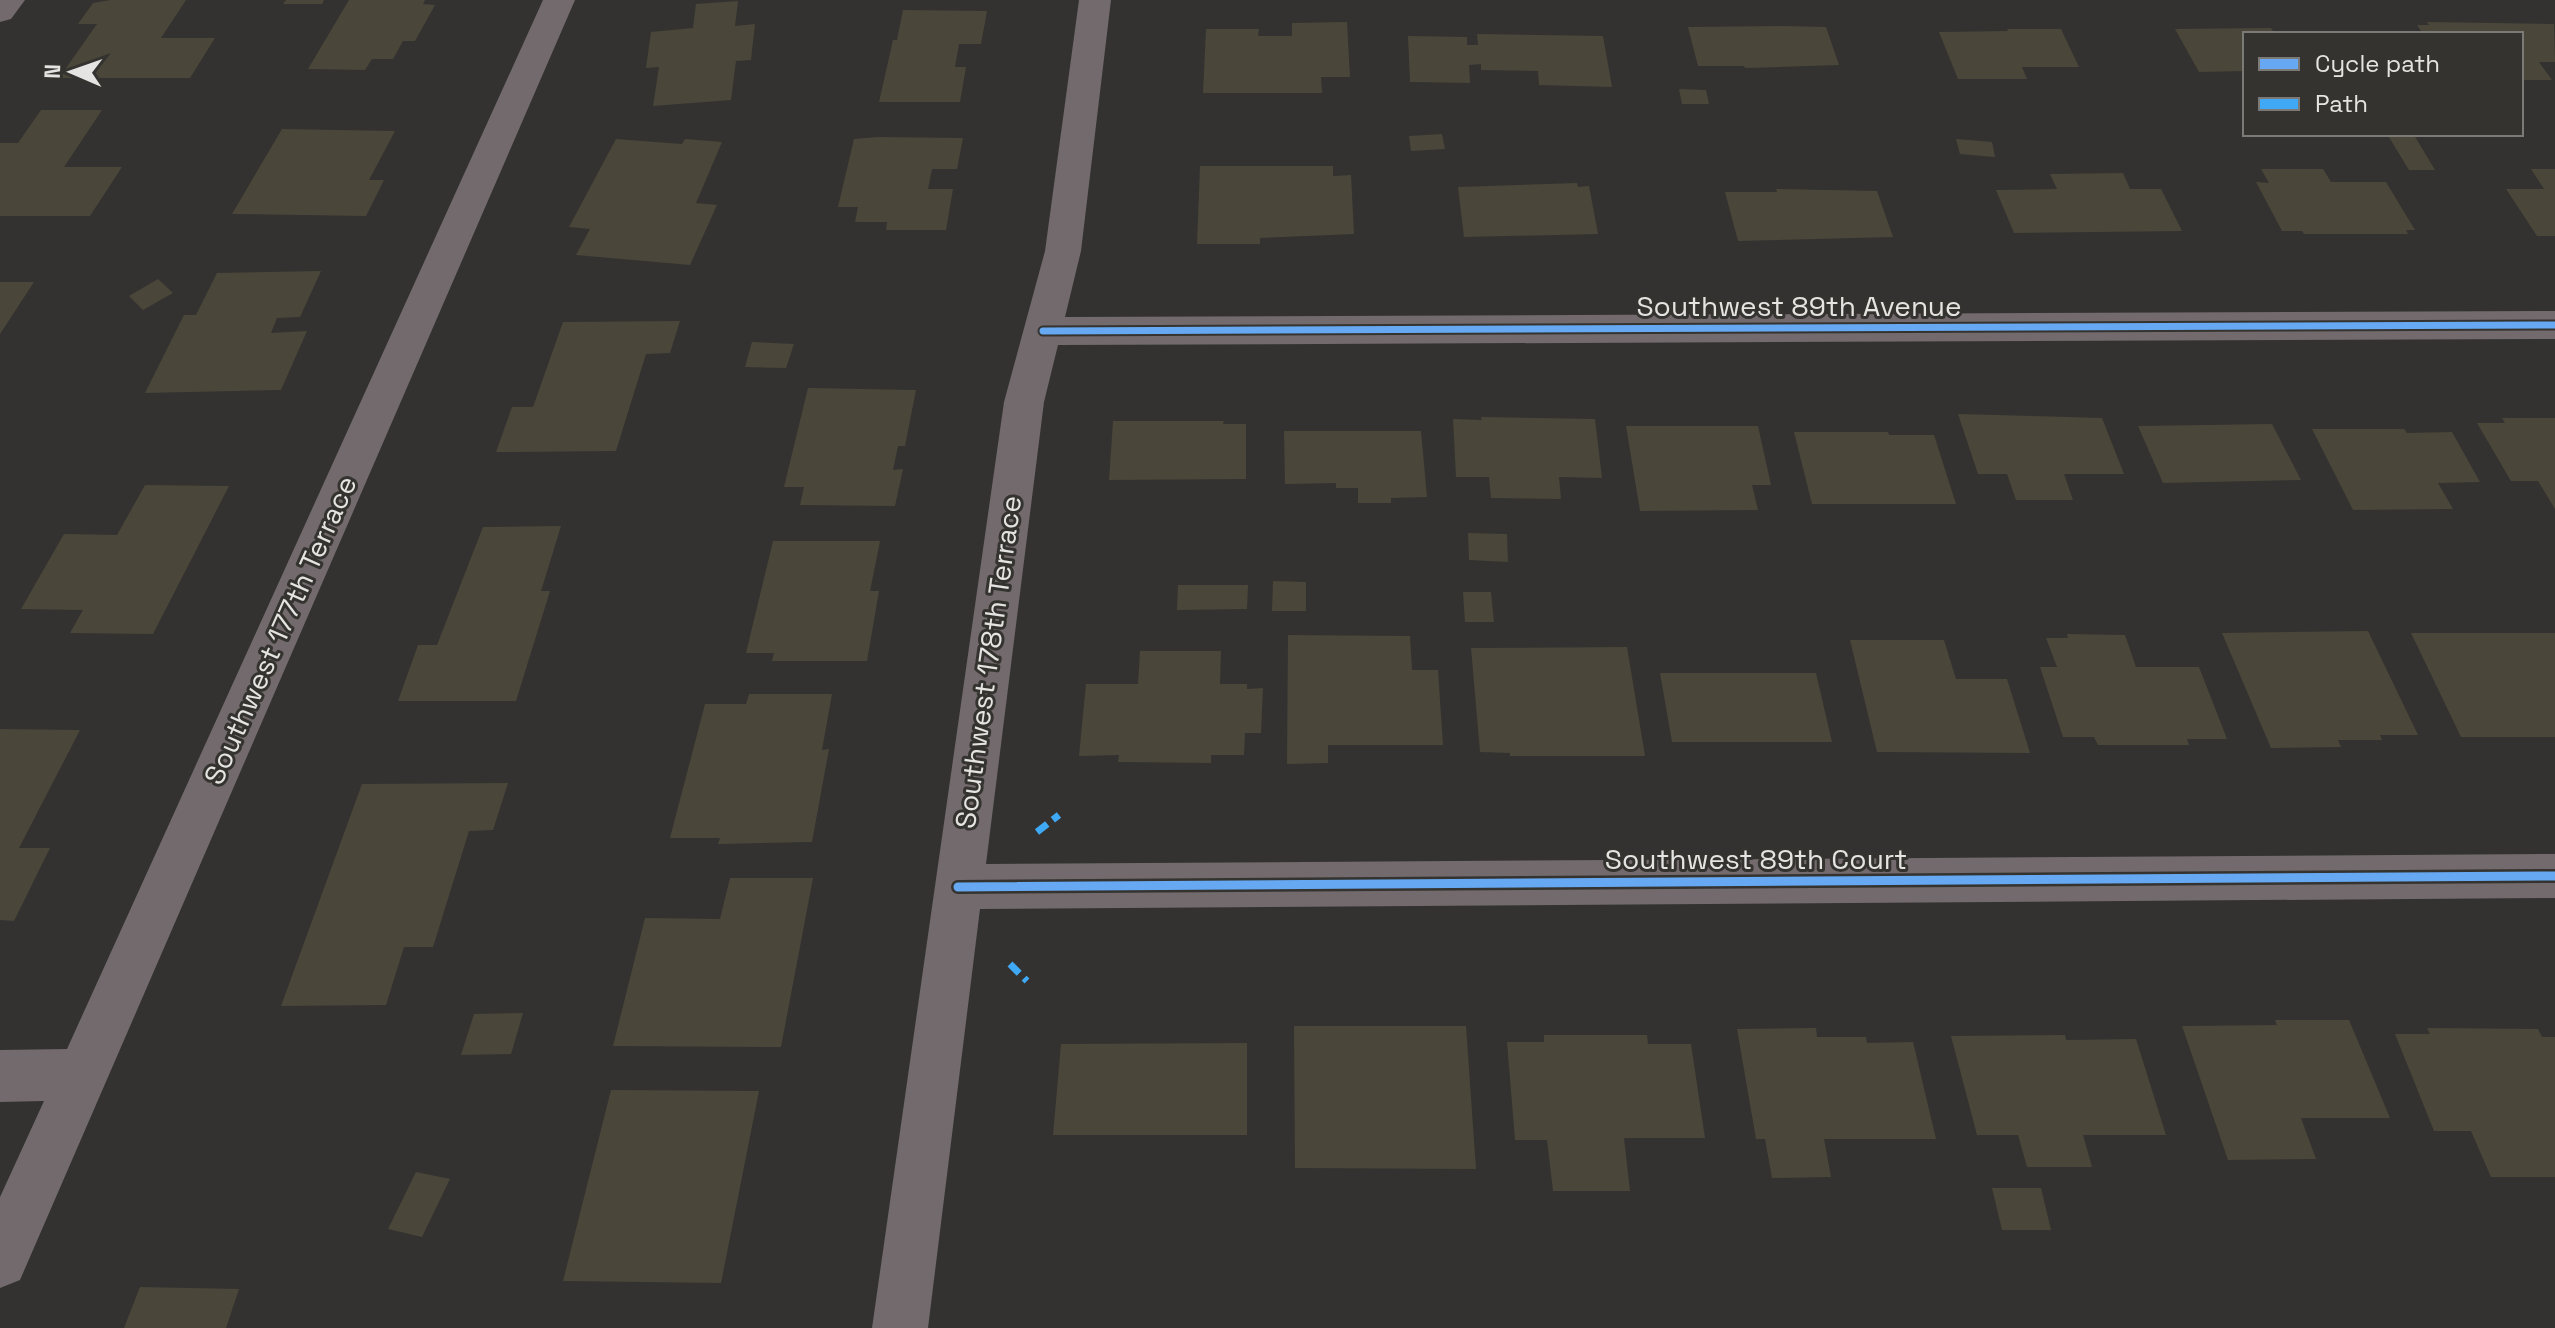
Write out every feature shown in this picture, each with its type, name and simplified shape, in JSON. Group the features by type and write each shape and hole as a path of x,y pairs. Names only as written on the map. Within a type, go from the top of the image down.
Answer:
{"street":[{"path":"0,12 9,0"},
{"name":"Southwest 177th Terrace","path":"0,1260 559,0"},
{"name":"Southwest 178th Terrace","path":"900,1328 1024,402 1063,251 1095,0"},
{"name":"Southwest 89th Avenue","path":"1043,331 2555,325"},
{"name":"Southwest 89th Court","path":"958,887 2555,876"},
{"path":"0,1076 83,1075"}],"building":[{"path":"110,0 186,0 161,38 215,38 190,78 59,78 97,24 78,24 93,3"},
{"path":"286,0 324,0 322,4 283,4"},
{"path":"349,0 425,0 423,4 435,5 415,41 403,41 393,59 372,59 365,70 308,69"},
{"path":"738,1 735,26 755,24 751,60 736,61 731,100 653,106 659,67 646,68 651,32 693,28 696,4"},
{"path":"903,10 987,11 981,44 959,44 955,67 966,67 960,102 879,102"},
{"path":"1347,22 1350,77 1321,77 1322,93 1203,93 1206,29 1259,29 1258,36 1292,36 1292,23"},
{"path":"2427,22 2554,24 2555,62 2539,62 2552,80 2523,80 2523,32 2422,32 2417,25 2429,25"},
{"path":"1688,27 1826,27 1839,65 1698,66"},
{"path":"2271,28 2273,31 2297,32 2243,32 2243,71 2199,72 2175,29"},
{"path":"2061,29 2079,67 2022,67 2027,79 1958,79 1939,32"},
{"path":"1477,34 1603,36 1612,87 1539,85 1538,71 1481,70 1481,64 1469,65 1470,83 1410,82 1408,36 1467,37 1467,45 1478,45"},
{"path":"1679,89 1706,90 1709,104 1682,104"},
{"path":"41,110 102,110 64,167 122,167 90,216 0,216 0,143 18,143"},
{"path":"282,129 395,131 369,180 384,180 366,216 232,214"},
{"path":"1442,134 1445,149 1411,151 1409,136"},
{"path":"2388,136 2415,136 2435,170 2409,170"},
{"path":"963,138 957,169 932,169 928,189 953,189 946,230 886,230 887,222 855,222 858,207 838,207 854,139"},
{"path":"616,139 682,144 685,139 722,142 696,203 717,205 690,265 576,255 590,229 569,227"},
{"path":"1956,139 1992,142 1995,157 1960,154"},
{"path":"1200,166 1333,166 1333,176 1351,175 1354,234 1260,238 1260,244 1197,244"},
{"path":"2261,169 2323,169 2331,182 2386,182 2415,230 2406,230 2408,234 2304,234 2302,231 2282,231 2256,182 2269,183"},
{"path":"2531,169 2555,169 2555,236 2537,236 2506,189 2544,189"},
{"path":"2123,173 2130,189 2161,189 2182,231 2014,233 1996,190 2057,189 2050,174"},
{"path":"1577,183 1578,187 1589,186 1598,234 1464,237 1458,187"},
{"path":"1776,189 1877,191 1893,237 1738,241 1725,192 1777,192"},
{"path":"321,271 300,317 277,318 271,333 307,331 281,390 145,393 184,315 196,315 217,273"},
{"path":"158,279 173,293 143,310 129,296"},
{"path":"0,282 34,282 0,334"},
{"path":"680,321 670,353 646,354 616,451 496,452 512,407 533,407 563,322"},
{"path":"752,342 794,344 786,368 745,367"},
{"path":"808,388 916,390 905,446 898,446 893,470 903,469 895,506 800,505 804,487 784,487"},
{"path":"1958,414 2102,418 2124,474 2064,474 2073,500 2016,500 2007,474 1978,474"},
{"path":"1481,417 1595,419 1602,478 1559,477 1561,499 1491,498 1489,477 1456,477 1453,419 1482,420"},
{"path":"2502,418 2555,418 2555,509 2538,481 2511,481 2477,423 2505,423"},
{"path":"1113,421 1224,421 1223,424 1246,424 1246,479 1109,480"},
{"path":"2272,424 2301,480 2163,483 2138,426"},
{"path":"1626,426 1758,426 1771,485 1752,485 1758,510 1640,511"},
{"path":"2312,429 2452,432 2480,482 2438,483 2453,509 2353,510"},
{"path":"1284,431 1421,431 1427,497 1391,498 1391,503 1358,503 1358,488 1336,488 1336,483 1285,484"},
{"path":"1794,432 1934,435 1956,504 1812,504"},
{"path":"145,485 229,486 153,634 70,633 83,610 21,609 64,534 117,535"},
{"path":"561,526 541,591 550,591 516,701 398,701 418,645 437,645 483,527"},
{"path":"1468,533 1507,534 1508,562 1469,560"},
{"path":"773,541 880,541 870,591 879,591 867,661 772,661 774,653 746,653"},
{"path":"1273,581 1306,582 1306,611 1272,611"},
{"path":"1178,585 1248,585 1247,609 1177,610"},
{"path":"1463,592 1491,592 1494,622 1465,622"},
{"path":"2368,631 2418,735 2380,735 2382,740 2338,740 2341,747 2271,748 2222,633"},
{"path":"2411,633 2555,633 2555,737 2461,737"},
{"path":"2067,634 2125,635 2136,667 2199,667 2227,739 2187,739 2189,745 2098,745 2094,737 2063,737 2040,667 2057,667 2046,638 2068,638"},
{"path":"1288,635 1410,636 1412,670 1438,670 1443,745 1328,745 1328,763 1287,764"},
{"path":"1850,640 1944,640 1956,679 2007,679 2030,753 1877,752"},
{"path":"1627,647 1645,756 1510,756 1510,753 1480,752 1471,648"},
{"path":"1140,651 1221,651 1220,684 1247,684 1247,689 1263,688 1261,733 1245,733 1244,755 1211,755 1211,763 1118,762 1119,755 1079,756 1086,684 1138,684"},
{"path":"1660,673 1816,673 1832,742 1672,742"},
{"path":"749,694 832,694 822,750 829,749 812,842 718,844 720,838 670,838 705,704 746,704"},
{"path":"0,729 80,730 19,848 50,848 14,921 0,920"},
{"path":"508,783 493,830 469,831 433,947 404,947 386,1005 281,1006 362,784"},
{"path":"730,878 813,878 781,1047 613,1046 645,918 720,919"},
{"path":"523,1013 511,1054 461,1055 474,1014"},
{"path":"2275,1020 2349,1020 2390,1118 2301,1118 2316,1159 2228,1160 2182,1026 2277,1025"},
{"path":"1294,1026 1466,1026 1476,1169 1295,1168"},
{"path":"1816,1028 1817,1037 1866,1037 1867,1043 1913,1042 1936,1139 1824,1139 1831,1177 1772,1178 1765,1139 1756,1139 1737,1029"},
{"path":"2427,1028 2538,1029 2542,1037 2555,1037 2555,1177 2491,1177 2471,1131 2434,1131 2395,1034 2430,1034"},
{"path":"1544,1035 1647,1035 1648,1044 1691,1044 1705,1138 1624,1138 1630,1191 1553,1191 1547,1140 1515,1140 1507,1042 1544,1042"},
{"path":"2065,1035 2066,1040 2136,1039 2166,1135 2083,1135 2092,1167 2027,1167 2018,1135 1977,1135 1951,1036"},
{"path":"1247,1043 1247,1135 1053,1135 1061,1044"},
{"path":"611,1090 759,1091 721,1283 563,1281"},
{"path":"416,1172 450,1179 422,1237 388,1229"},
{"path":"1992,1188 2041,1188 2051,1230 2002,1230"},
{"path":"140,1287 239,1289 226,1328 124,1328"}],"marked path":[{"path":"1037,832 1059,815"},
{"path":"1010,964 1027,981"}],"cycle path":[{"path":"1043,331 2555,325"},
{"path":"958,887 2555,876"}]}
